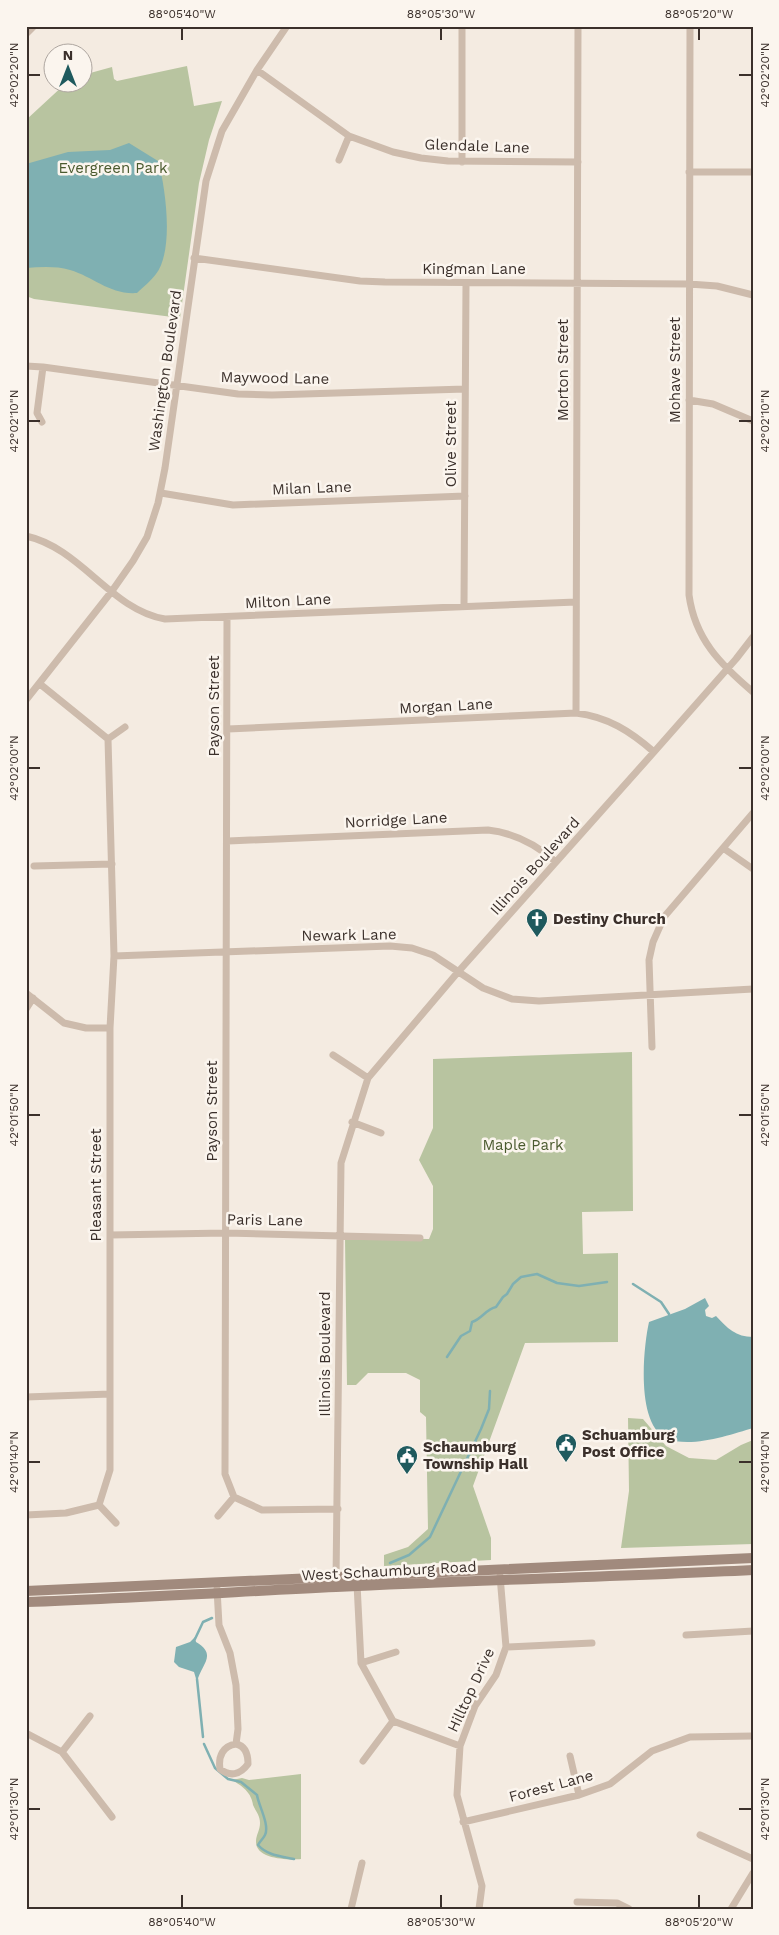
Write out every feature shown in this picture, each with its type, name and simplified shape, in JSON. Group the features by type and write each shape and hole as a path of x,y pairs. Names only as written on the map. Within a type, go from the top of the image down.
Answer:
{"main road":[{"name":"West Schaumburg Road","path":"26,1591 217,1583 336,1582 499,1569 753,1558"},
{"name":"West Schaumburg Road","path":"357,1581 607,1578 753,1570"},
{"name":"West Schaumburg Road","path":"26,1602 217,1595 336,1582"}],"street":[{"path":"26,34 34,26"},
{"name":"Washington Boulevard","path":"26,700 112,591 133,561 147,536 160,493 206,181 222,131 257,70 287,26"},
{"path":"462,26 462,162"},
{"name":"Morton Street","path":"576,713 578,26"},
{"name":"Mohave Street","path":"690,26 689,595 693,617 703,638 726,669 753,692"},
{"name":"Glendale Lane","path":"257,70 349,136 408,155 462,162 578,162"},
{"path":"339,160 349,136"},
{"path":"690,172 753,172"},
{"name":"Kingman Lane","path":"194,258 360,281 689,284 717,286 753,295"},
{"name":"Olive Street","path":"464,606 466,283"},
{"name":"Maywood Lane","path":"26,366 238,394 272,395 465,389"},
{"path":"42,367 37,413 42,422"},
{"path":"689,400 713,404 753,420"},
{"name":"Milan Lane","path":"160,493 233,505 465,496"},
{"name":"Milton Lane","path":"26,536 41,540 64,553 132,607 160,618 228,617 576,602"},
{"name":"Payson Street","path":"228,617 225,1468 226,1479 234,1497"},
{"name":"Illinois Boulevard","path":"336,1582 341,1163 352,1122 368,1078 458,972 654,752 753,637"},
{"path":"40,684 108,739 125,727"},
{"name":"Morgan Lane","path":"228,729 576,713 599,717 617,724 638,738 654,752"},
{"name":"Pleasant Street","path":"99,1505 110,1470 110,1028 114,956 108,739"},
{"path":"652,1047 650,960 653,942 664,917 753,812"},
{"name":"Norridge Lane","path":"228,841 488,830 522,838 556,862"},
{"path":"722,848 753,869"},
{"path":"34,866 112,864"},
{"name":"Newark Lane","path":"114,956 390,946 412,948 433,955 483,988 512,999 539,1001 753,989"},
{"path":"26,992 64,1023 86,1028 110,1028"},
{"path":"26,1009 33,998"},
{"path":"333,1055 368,1078"},
{"path":"352,1122 381,1133"},
{"name":"Paris Lane","path":"110,1235 226,1233 420,1238"},
{"path":"26,1397 110,1394"},
{"path":"218,1516 234,1497 262,1510 338,1509"},
{"path":"26,1515 66,1513 99,1505 116,1522"},
{"name":"Hilltop Drive","path":"479,1909 482,1886 456,1795 460,1746 475,1706 496,1675 506,1647 499,1569"},
{"path":"357,1581 361,1663 393,1721 460,1746"},
{"path":"217,1583 219,1625 230,1653 236,1685 238,1729 236,1744"},
{"path":"686,1635 753,1632"},
{"path":"506,1647 592,1643"},
{"path":"361,1663 396,1652"},
{"path":"62,1752 90,1716"},
{"path":"364,1761 393,1721"},
{"path":"26,1733 62,1752 112,1816"},
{"name":"Forest Lane","path":"463,1822 579,1795 610,1784 652,1751 690,1737 753,1736"},
{"path":"236,1744 244,1748 248,1764 238,1773 228,1774 220,1769 220,1757 224,1750 236,1744"},
{"path":"570,1756 579,1795"},
{"path":"700,1835 753,1859"},
{"path":"351,1909 362,1863"},
{"path":"731,1909 753,1873"},
{"path":"577,1902 616,1903 629,1909"}],"green space":[{"name":"Evergreen Park","path":"187,66 194,106 222,101 209,140 199,183 180,318 34,299 26,296 26,120 56,92 92,92 92,73 112,67 114,79 117,81"},
{"name":"Maple Park","path":"632,1052 633,1211 582,1212 583,1254 618,1253 618,1342 525,1343 473,1486 491,1538 491,1560 384,1566 384,1555 408,1547 428,1529 426,1417 420,1412 420,1380 406,1373 368,1373 356,1385 347,1385 345,1238 429,1239 433,1229 433,1186 419,1160 433,1128 433,1059"},
{"path":"628,1418 643,1419 666,1446 689,1458 716,1460 753,1440 753,1544 621,1548 629,1491"},
{"path":"301,1774 301,1859 274,1858 261,1852 257,1847 256,1839 259,1828 259,1816 250,1795 232,1780"}],"water":[{"path":"129,143 158,161 164,187 167,235 162,264 154,277 137,293 127,293 110,288 70,270 54,267 26,268 26,164 68,152 110,150"},
{"path":"705,1298 709,1306 705,1310 706,1316 712,1318 716,1316 732,1331 747,1337 753,1337 753,1428 698,1442 675,1441 666,1438 656,1430 650,1418 646,1402 644,1367 649,1322 685,1309"},
{"path":"195,1637 196,1642 206,1651 207,1656 197,1682 194,1672 179,1667 174,1662 176,1647 190,1642"}],"waterway":[{"path":"447,1357 461,1336 470,1331 472,1322 496,1307 513,1284 521,1277 537,1274 557,1283 579,1286 607,1282"},
{"path":"633,1284 661,1302 669,1314"},
{"path":"390,1563 409,1555 430,1537 481,1429 489,1409 490,1391"},
{"path":"195,1639 203,1622 212,1618"},
{"path":"197,1679 203,1737"},
{"path":"204,1744 215,1768 228,1779 241,1782 257,1795 266,1826 264,1836 258,1845 270,1853 294,1859"}],"place":[{"name":"Destiny Church","path":"537,938"},
{"name":"Schuamburg Post Office","path":"566,1463"},
{"name":"Schaumburg Township Hall","path":"407,1475"}]}
